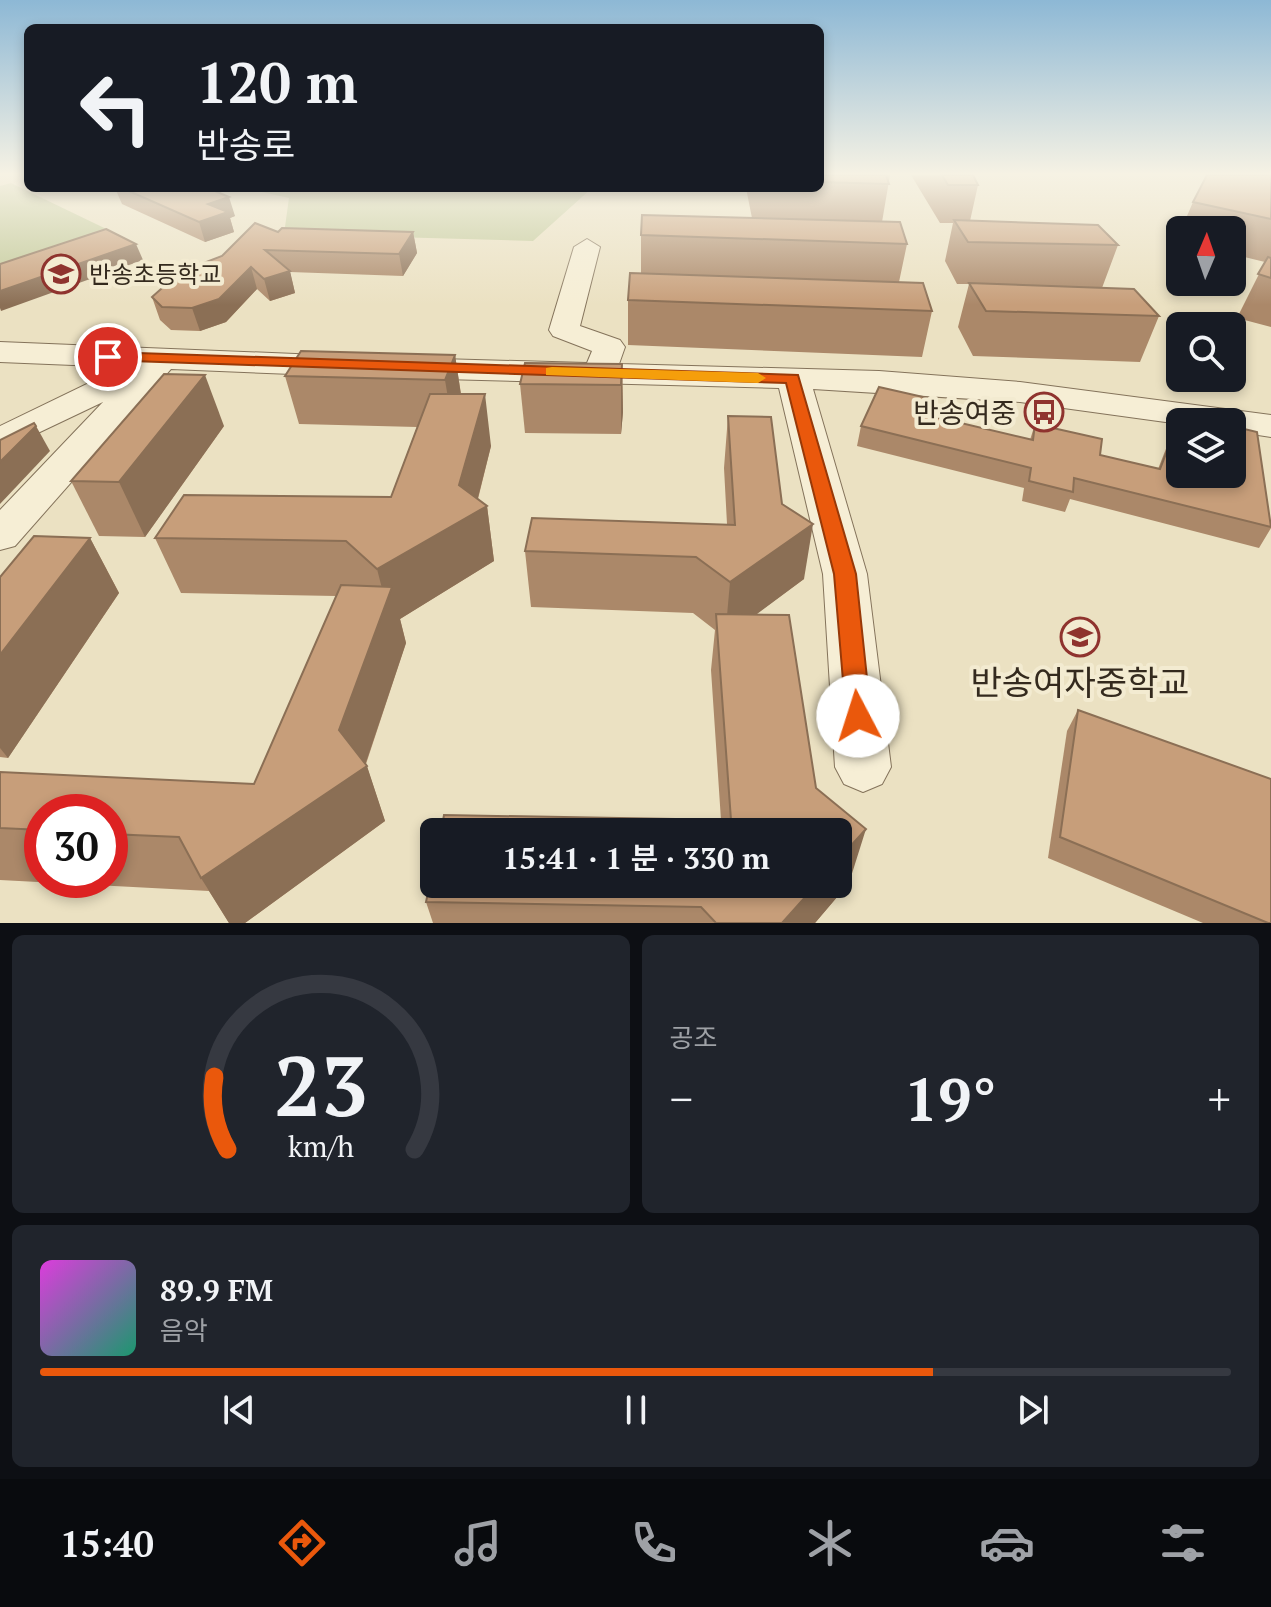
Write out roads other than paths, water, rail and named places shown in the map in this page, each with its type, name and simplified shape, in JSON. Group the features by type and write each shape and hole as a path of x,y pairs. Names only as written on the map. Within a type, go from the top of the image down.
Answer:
{"street":[{"path":"587,247 564,330 609,347 600,373"},
{"path":"0,352 793,379 1020,392 1271,426"},
{"path":"0,440 162,359"},
{"path":"0,536 162,359"},
{"path":"793,379 845,574 863,767"}],"place":[{"name":"반송초등학교","path":"61,274"},
{"name":"반송여중","path":"1044,412"},
{"name":"반송여자중학교","path":"1080,637"}]}
